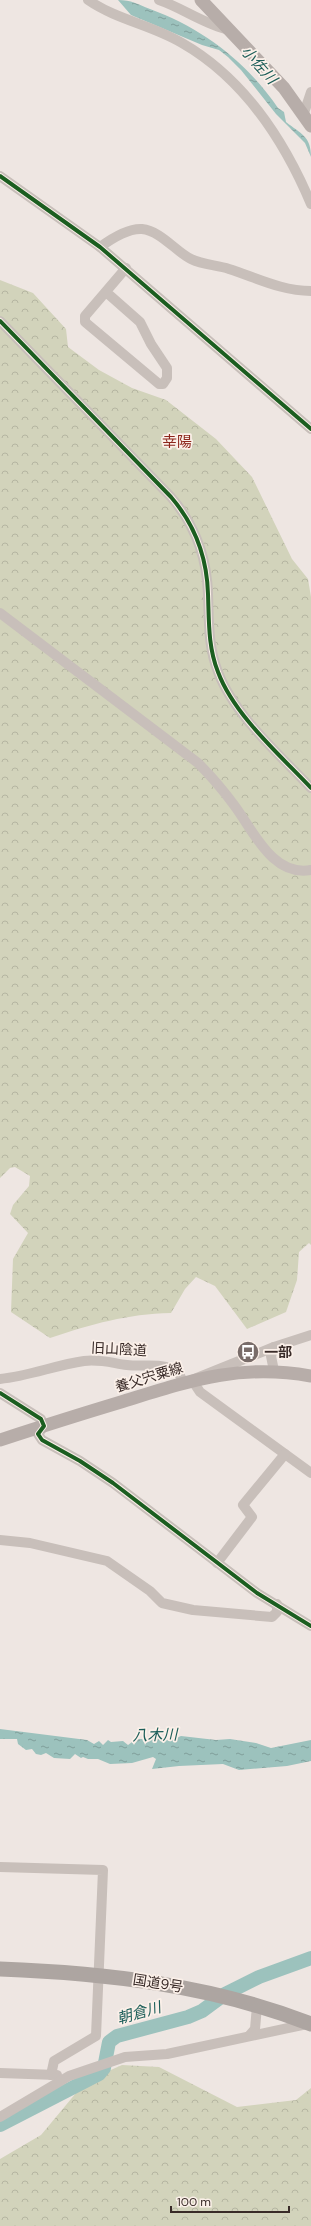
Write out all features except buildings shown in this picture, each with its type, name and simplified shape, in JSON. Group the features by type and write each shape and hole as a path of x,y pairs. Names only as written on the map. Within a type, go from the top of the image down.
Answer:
{"highway":[{"name":"国道9号","path":"0,1969 100,1975 212,1993 311,2024"}],"main road":[{"path":"201,0 284,88 307,121"},
{"name":"養父宍粟線","path":"0,1440 188,1381 230,1372 274,1371 311,1376"}],"street":[{"path":"88,0 116,16 155,30 182,43 224,72 243,92 266,121 295,170 311,204"},
{"path":"159,0 180,8 218,28 230,30"},
{"path":"307,121 311,92"},
{"path":"0,176 100,247 126,268 311,429"},
{"path":"100,247 131,231 144,230 164,240 188,257 202,264 232,270 284,289 311,291"},
{"path":"106,292 140,322 151,344 167,368 167,378 163,384 159,384 85,322 85,316 126,268"},
{"path":"0,321 171,497 184,513 196,537 205,562 211,648 224,687 238,709 311,788"},
{"path":"0,613 198,763 222,790 265,850 275,859 294,870 311,870"},
{"path":"188,1381 274,1347 311,1335"},
{"path":"274,1347 271,1356 274,1371"},
{"name":"旧山陰道","path":"0,1379 38,1373 83,1361 100,1360 126,1365 157,1365 173,1369 200,1392 311,1473"},
{"path":"0,1393 41,1419 44,1426 38,1434 42,1440 80,1461 113,1483 257,1593 311,1626"},
{"path":"217,1563 252,1517 243,1505 285,1454"},
{"path":"0,1540 30,1543 107,1561 150,1591 162,1603 181,1607 272,1617 277,1612 277,1604"},
{"path":"0,1867 103,1870 100,1975 96,2036 69,2050 54,2061 51,2075"},
{"path":"250,2036 255,2029 257,2006"},
{"path":"0,2117 69,2076 125,2057 167,2054 311,2024"},
{"path":"0,2073 69,2076"}],"green space":[{"path":"0,280 33,293 66,329 68,347 99,370 132,388 166,400 216,439 252,477 292,559 308,579 311,597 311,1245 309,1243 299,1252 297,1280 286,1312 247,1329 215,1286 196,1277 185,1289 171,1313 139,1315 124,1318 80,1328 50,1338 11,1312 13,1259 28,1233 10,1214 13,1205 29,1186 30,1176 15,1167 10,1168 0,1178"},
{"path":"122,2065 159,2067 237,2107 296,2100 311,2088 311,2226 0,2226 0,2159 41,2135 86,2081"}],"water":[{"path":"118,0 134,3 188,26 222,48 238,61 266,91 278,108 284,112 286,122 304,136 311,150 311,157 305,143 276,114 241,70 228,57 219,50 202,45 131,15"},
{"path":"0,1729 87,1740 94,1744 99,1741 103,1745 108,1740 111,1742 123,1741 128,1745 132,1742 134,1745 138,1739 143,1739 145,1745 149,1738 159,1736 169,1741 181,1736 216,1740 230,1739 256,1743 271,1748 311,1740 311,1761 287,1766 239,1770 223,1764 152,1769 156,1759 153,1757 132,1763 110,1764 98,1759 81,1758 75,1754 70,1759 54,1758 46,1753 41,1755 36,1754 32,1749 26,1750 18,1744 17,1739 0,1739"}],"waterway":[{"name":"朝倉川","path":"0,2125 99,2074 104,2068 109,2042 117,2036 188,2017 202,2011 225,1994 259,1977 311,1958"}],"cycle path":[{"path":"0,176 100,247 311,429"},
{"path":"0,321 171,497 187,519 198,542 205,567 212,653 225,688 246,719 311,788"},
{"path":"0,1393 41,1419 44,1426 38,1434 42,1440 80,1461 113,1483 257,1593 311,1626"}],"place":[{"name":"一部","path":"248,1352"}],"district":[{"name":"幸陽","path":"177,442"}],"water label":[{"name":"小佐川","path":"259,65"},
{"name":"八木川","path":"155,1735"}]}
